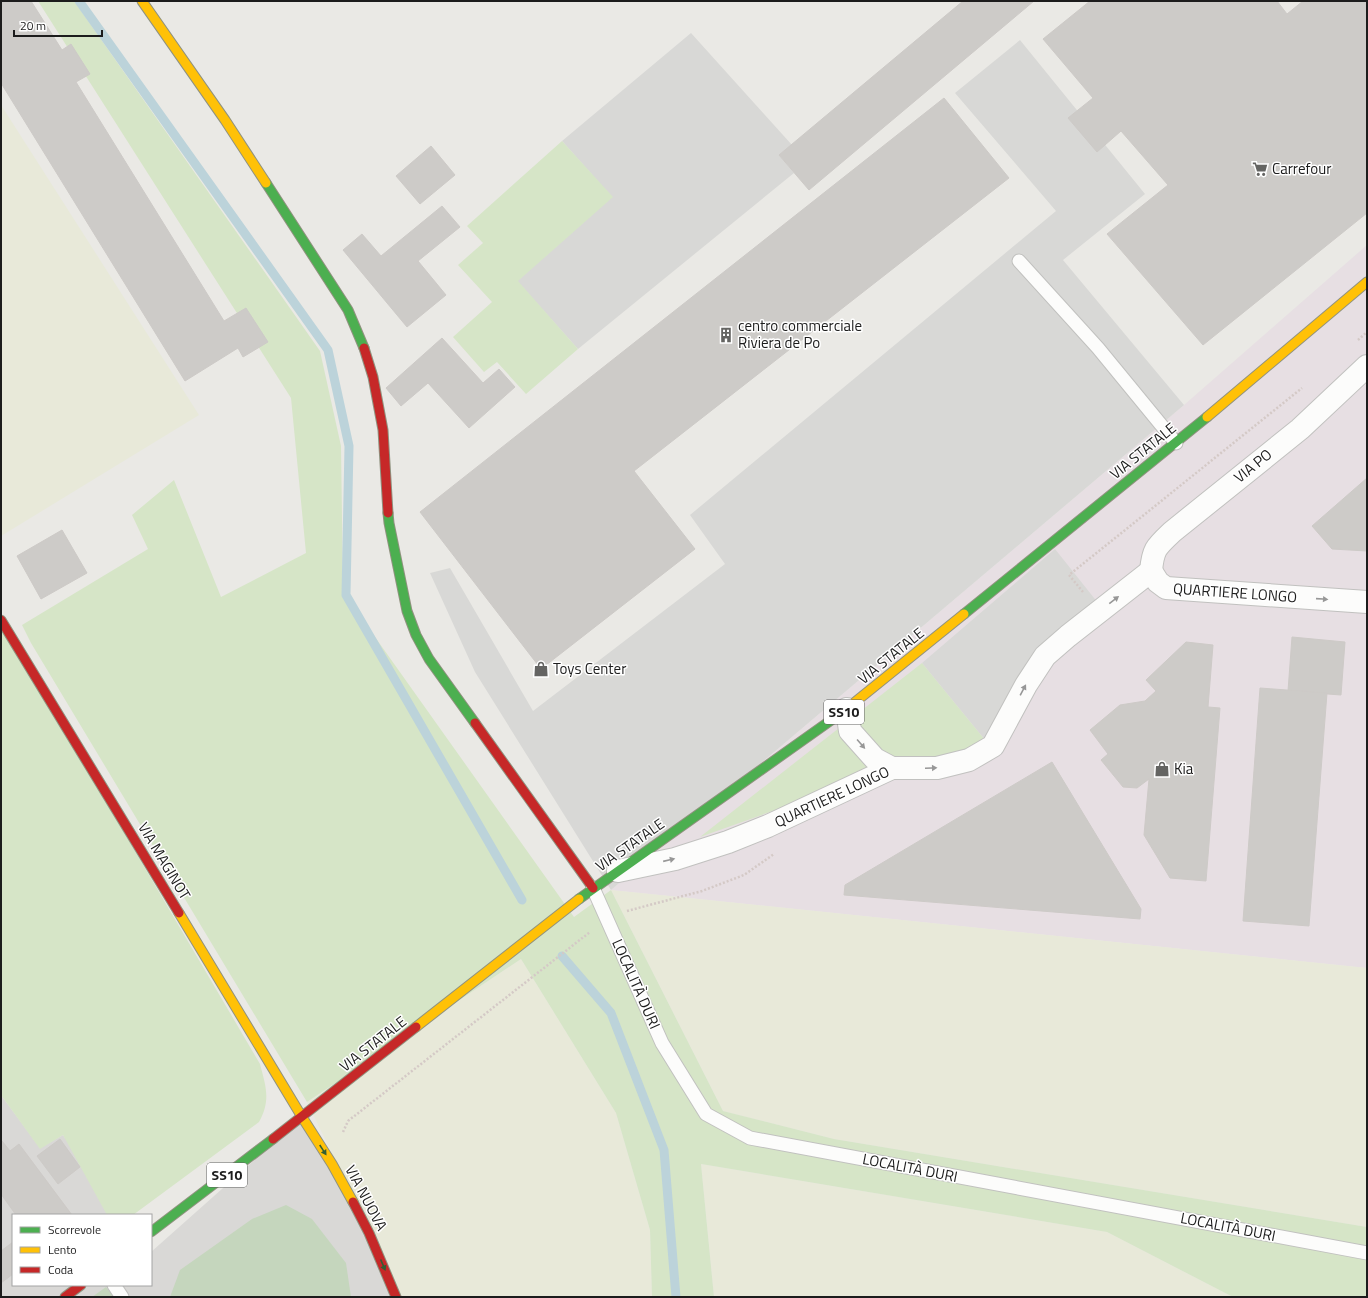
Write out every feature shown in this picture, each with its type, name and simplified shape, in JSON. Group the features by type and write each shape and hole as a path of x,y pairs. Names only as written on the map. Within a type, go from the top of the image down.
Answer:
{"street":[{"path":"142,1 225,120 348,310 363,344 373,376 383,430 389,523 407,611 416,635 429,659 593,888"},
{"name":"VIA STATALE","path":"302,1117 593,888 847,709 1176,443 1367,282"},
{"name":"VIA PO","path":"1151,571 1152,559 1157,546 1172,532 1300,429 1367,366"},
{"name":"QUARTIERE LONGO","path":"618,871 675,859 728,842 768,826 892,768 937,768 970,760 993,746 1026,685 1045,656 1068,636 1151,571 1158,582 1166,588 1367,602"},
{"name":"VIA MAGINOT","path":"1,620 302,1117"},
{"path":"847,709 850,731 875,759 892,768"},
{"name":"SS10","path":"152,1231 302,1117"},
{"name":"VIA NUOVA","path":"302,1117 332,1164 370,1233 396,1297"},
{"path":"65,1297 80,1286"}],"lane":[{"path":"1019,261 1098,348 1176,443"},
{"name":"LOCALITÀ DURI","path":"593,888 662,1043 706,1114 750,1138 1367,1253"},
{"path":"115,1286 122,1297"}],"shaded area":[{"path":"691,33 792,145 779,155 794,173 578,349 517,281 612,197 562,141"},
{"path":"1020,40 1145,194 1063,260 1184,405 611,890 475,672 430,573 450,568 533,711 725,564 690,515 1056,211 955,93"},
{"path":"1367,245 1367,968 611,890 1184,405"},
{"path":"1055,549 1106,613 1023,683 990,746 922,663"},
{"path":"1,1095 40,1148 63,1135 117,1214 12,1214 12,1286 152,1286 152,1251 302,1118 402,1297 1,1297"}],"green space":[{"path":"38,1 74,1 320,351 341,446 343,592 574,917 611,890 723,1111 834,1139 1367,1227 1367,1297 1233,1297 1107,1232 701,1164 714,1297 652,1297 650,1230 616,1113 521,959 307,1102 31,643 22,625 148,549 132,515 174,480 221,597 306,553 291,398"},
{"path":"1,105 199,415 1,536"},
{"path":"562,141 613,197 518,281 578,349 526,394 497,362 484,372 453,337 492,302 458,265 483,243 467,226"},
{"path":"1,623 260,1064 264,1080 266,1100 263,1114 259,1122 134,1214 106,1214 63,1135 40,1149 1,1095"},
{"path":"922,663 990,746 961,774 868,777 700,837"},
{"path":"611,890 1367,968 1367,1227 834,1139 723,1111"},
{"path":"521,959 616,1113 650,1230 652,1297 402,1297 307,1102"},
{"path":"701,1164 1107,1232 1233,1297 714,1297"},
{"path":"286,1205 312,1219 346,1263 351,1297 170,1297 180,1270 252,1219"},
{"path":"106,1287 114,1297 92,1297"}],"building":[{"path":"1,1 31,1 62,50 71,44 90,74 76,82 224,321 246,308 268,342 243,357 238,348 185,381 1,83"},
{"path":"963,1 1034,1 809,190 779,155"},
{"name":"Carrefour","path":"1090,1 1277,1 1287,14 1303,1 1367,1 1367,213 1203,345 1107,234 1168,185 1121,131 1097,152 1068,118 1093,98 1043,39"},
{"name":"centro commerciale Riviera de Po","path":"944,98 1009,178 634,471 695,549 541,669 420,512"},
{"path":"431,146 455,175 420,204 396,176"},
{"path":"442,206 460,227 418,261 446,295 407,327 343,250 362,234 381,256"},
{"path":"442,338 483,383 499,369 515,387 469,428 428,383 401,406 386,388"},
{"path":"1367,478 1367,551 1332,549 1312,526"},
{"path":"62,530 87,573 41,599 17,556"},
{"path":"1292,637 1345,642 1341,695 1288,691"},
{"name":"Kia","path":"1186,642 1213,645 1208,707 1220,708 1206,881 1170,878 1144,835 1149,779 1137,788 1123,787 1101,760 1108,754 1090,730 1120,705 1145,701 1156,691 1146,680"},
{"path":"1260,688 1327,693 1309,926 1243,921"},
{"path":"1052,762 1141,909 1140,919 844,895 845,885"},
{"path":"60,1139 80,1167 58,1184 37,1156"},
{"path":"2,1141 10,1151 19,1144 71,1214 15,1214 1,1194"},
{"path":"12,1243 12,1275 1,1283 1,1251"}],"waterway":[{"path":"79,1 328,350 349,446 346,595 522,900"},
{"path":"562,956 611,1013 664,1150 676,1297"}],"traffic: fast":[{"path":"266,183 348,310 364,348"},
{"path":"964,614 1207,417"},
{"path":"388,513 407,611 416,635 429,659 475,723"},
{"path":"579,899 844,711"},
{"path":"152,1231 273,1139"}],"traffic: slow":[{"path":"142,1 225,120 266,183"},
{"path":"1207,417 1367,282"},
{"path":"844,711 964,614"},
{"path":"416,1027 579,899"},
{"path":"179,913 332,1164 353,1202"}],"traffic: jam":[{"path":"364,348 373,377 383,430 388,513"},
{"path":"1,620 179,913"},
{"path":"475,723 593,888"},
{"path":"273,1139 416,1027"},
{"path":"353,1202 369,1233 396,1297"},
{"path":"65,1297 80,1286"}],"place":[{"name":"Carrefour","path":"1260,169"},
{"name":"centro commerciale Riviera de Po","path":"726,335"},
{"name":"Toys Center","path":"541,669"},
{"name":"Kia","path":"1162,769"}]}
